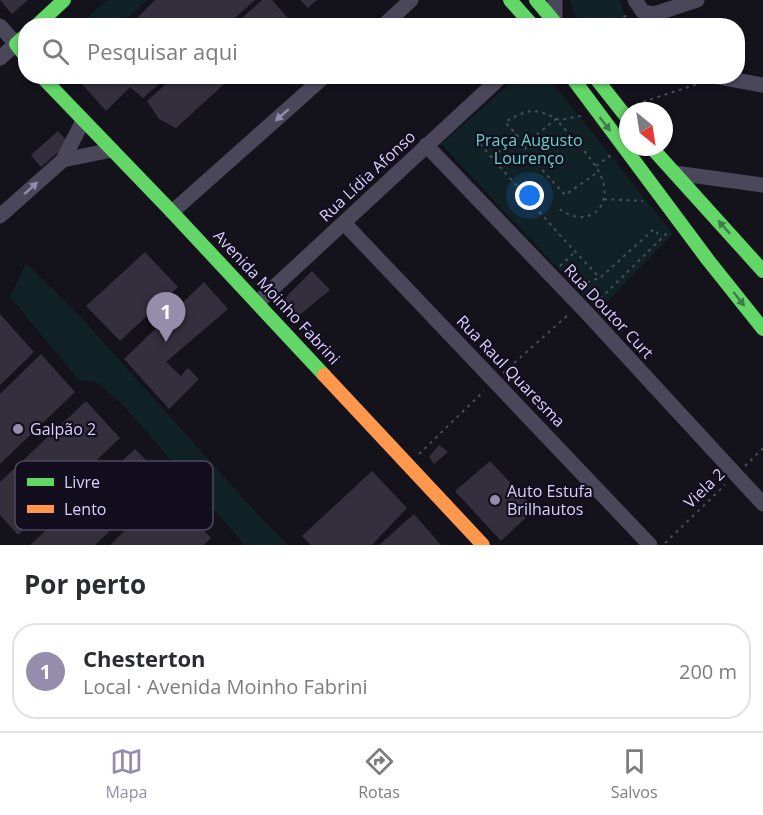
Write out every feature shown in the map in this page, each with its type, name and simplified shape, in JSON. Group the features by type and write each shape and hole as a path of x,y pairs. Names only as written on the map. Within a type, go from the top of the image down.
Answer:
{"street":[{"path":"45,18 64,0"},
{"path":"392,18 411,0"},
{"path":"510,0 526,18"},
{"path":"536,0 551,18"},
{"path":"555,0 556,18"},
{"path":"637,8 654,14 697,0"},
{"path":"0,26 18,42"},
{"path":"0,58 18,47"},
{"path":"745,82 763,85"},
{"name":"Avenida Moinho Fabrini","path":"48,84 258,303 483,545"},
{"path":"172,212 316,84"},
{"name":"Rua Lídia Afonso","path":"258,303 493,84"},
{"path":"577,84 761,324"},
{"path":"600,84 619,108"},
{"path":"0,216 63,160 83,122"},
{"name":"Rua Doutor Curt","path":"426,145 587,313 763,504"},
{"path":"63,160 112,150"},
{"path":"659,156 763,271"},
{"path":"675,173 763,185"},
{"name":"Rua Raul Quaresma","path":"344,223 650,545"}],"path":[{"path":"618,18 637,8"},
{"path":"655,102 701,84"},
{"path":"557,207 572,216 587,217 599,210 603,199 603,185 598,172 595,166 556,119 545,112 520,113 505,122 525,144 526,152 566,195 598,172"},
{"path":"525,144 556,119 586,115"},
{"path":"493,158 516,134"},
{"path":"480,144 600,278"},
{"path":"595,166 616,152"},
{"path":"603,199 645,201"},
{"path":"577,292 590,281 600,278 654,229 661,238 591,308"},
{"path":"556,270 576,251"},
{"name":"Viela 2","path":"662,545 763,448"}],"green space":[{"path":"107,0 147,0 128,18 87,18"},
{"path":"570,0 620,0 625,18 576,18"},
{"name":"Praça Augusto Lourenço","path":"509,84 554,84 673,234 598,311 441,144"},
{"path":"26,263 80,316 210,461 172,461 123,405 96,382 79,380 10,297"},
{"path":"213,464 288,545 245,545 213,508"}],"building":[{"path":"0,0 28,0 12,14"},
{"path":"155,0 255,0 235,18 137,18"},
{"path":"262,0 272,0 288,18 242,18"},
{"path":"300,0 317,0 308,8"},
{"path":"82,84 159,84 143,98 130,87 106,111"},
{"path":"166,84 224,84 176,128 159,119 147,101"},
{"path":"58,131 69,143 41,167 31,155"},
{"path":"145,252 178,287 120,341 86,306"},
{"path":"312,271 330,290 297,317 285,303 287,296"},
{"path":"204,282 228,309 166,362 181,376 188,368 199,379 169,409 124,359"},
{"path":"0,314 34,352 0,385"},
{"name":"Galpão 2","path":"41,354 75,392 0,464 0,394"},
{"path":"86,401 120,438 96,461 22,461"},
{"path":"439,445 448,452 434,464 429,457"},
{"path":"135,449 147,461 122,461"},
{"name":"Auto Estufa Brilhautos","path":"490,461 535,509 501,541 455,491"},
{"path":"15,468 15,530 23,530 18,535 0,515 0,482"},
{"path":"372,471 407,508 372,545 311,545 302,536"},
{"path":"414,514 441,545 379,545"},
{"path":"46,530 111,530 95,545 30,545"},
{"path":"126,530 203,530 211,538 204,545 110,545"}],"traffic: fast":[{"path":"45,18 64,0"},
{"path":"510,0 526,18"},
{"path":"536,0 551,18"},
{"path":"18,42 16,44 18,47"},
{"path":"49,84 324,375"},
{"path":"577,84 708,260 763,329"},
{"path":"600,84 619,108"},
{"path":"659,156 763,271"}],"traffic: slow":[{"path":"324,375 483,545"}],"place":[{"name":"Chesterton","path":"166,342"},
{"name":"Galpão 2","path":"18,429"},
{"name":"Auto Estufa Brilhautos","path":"495,500"}]}
